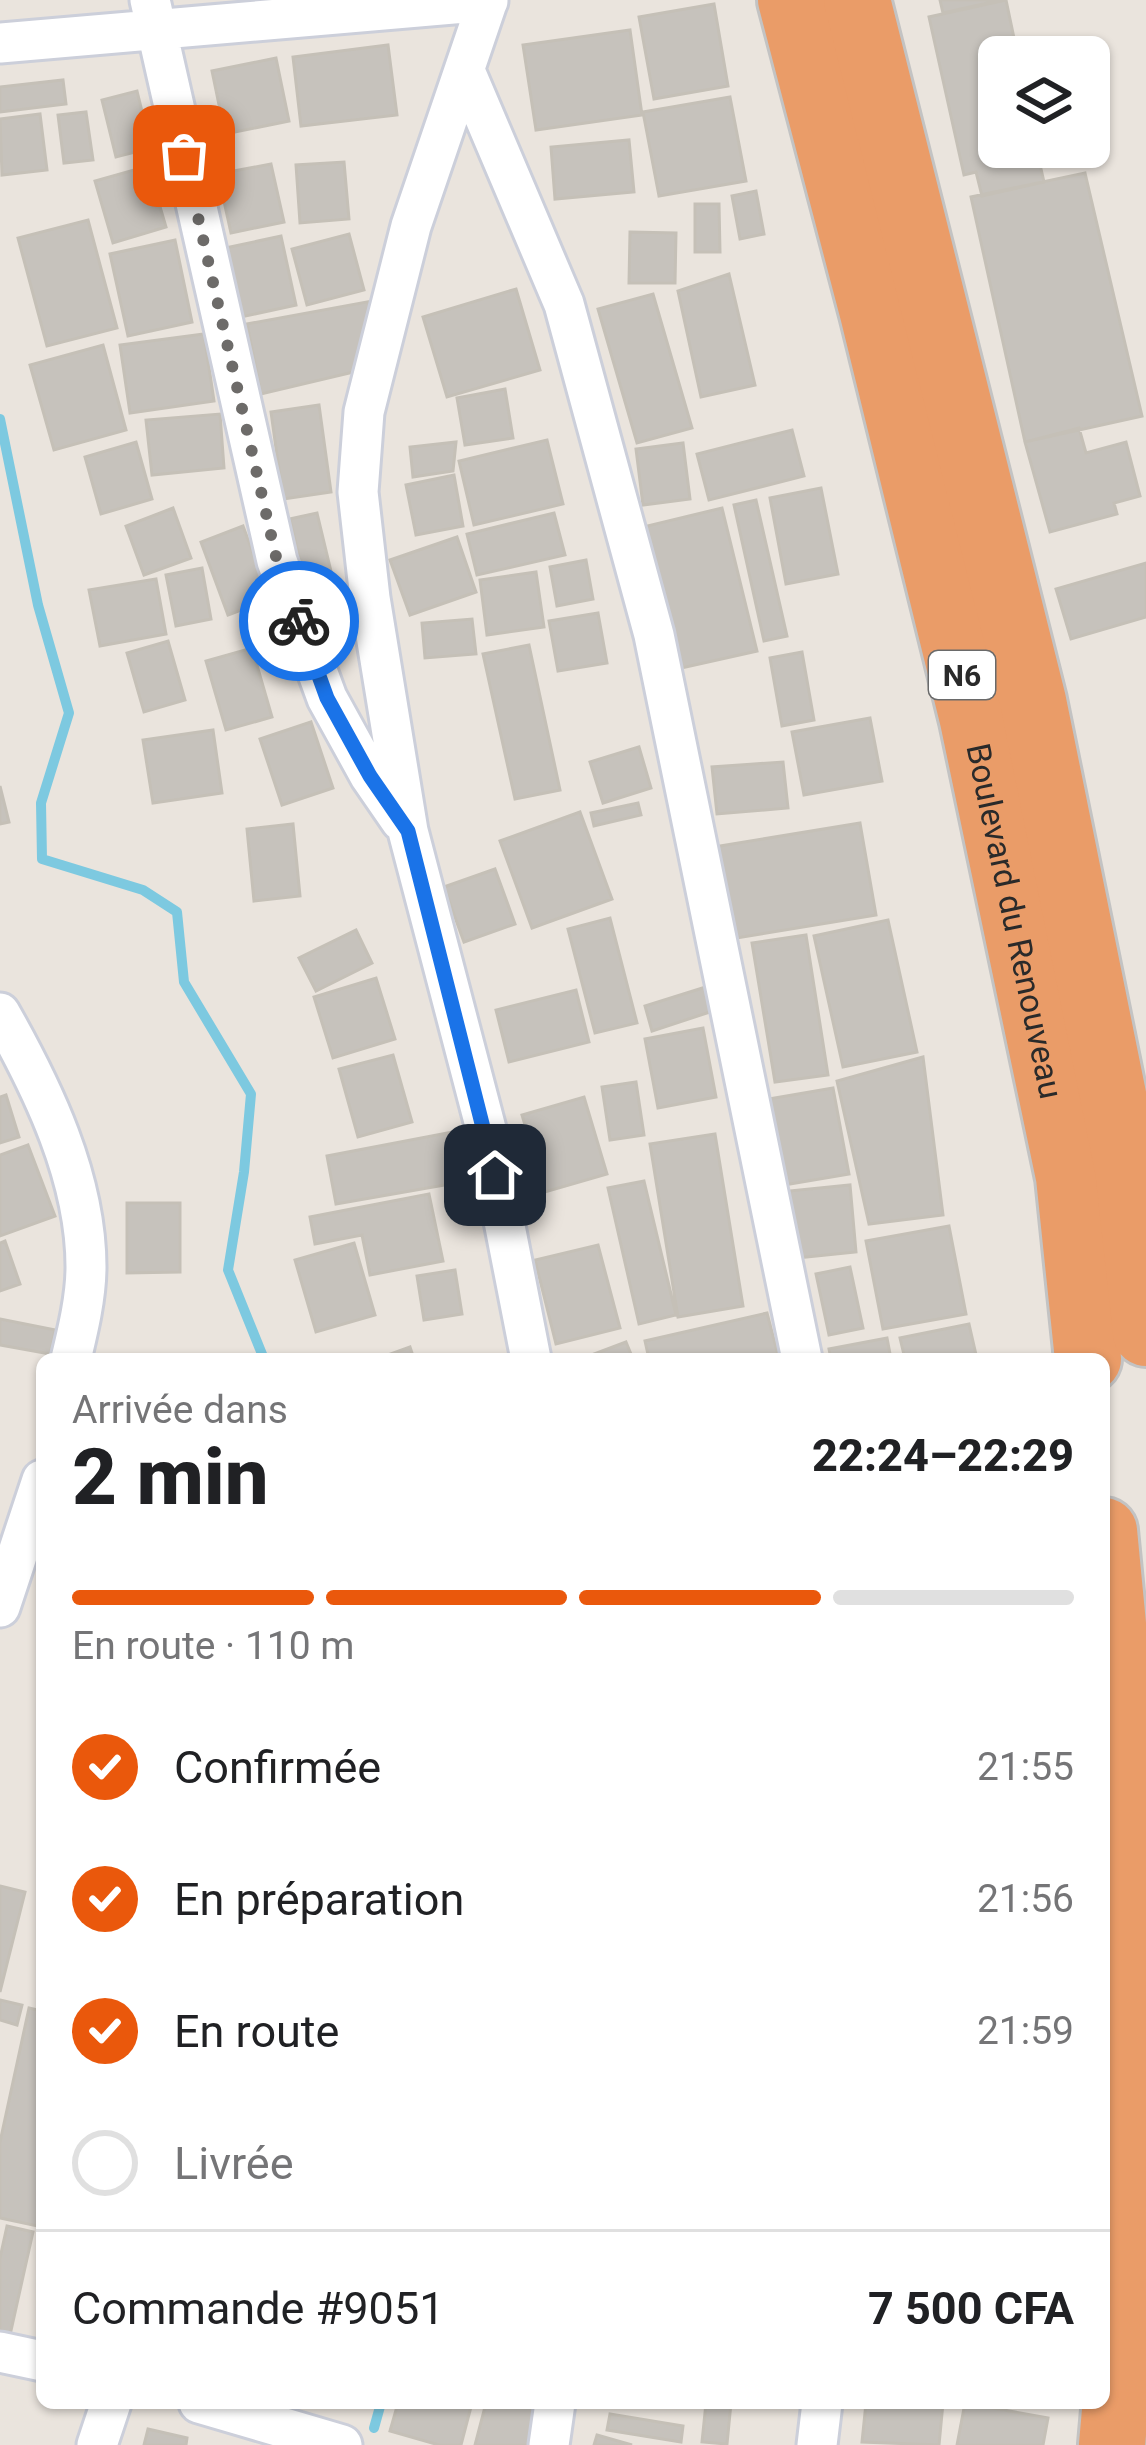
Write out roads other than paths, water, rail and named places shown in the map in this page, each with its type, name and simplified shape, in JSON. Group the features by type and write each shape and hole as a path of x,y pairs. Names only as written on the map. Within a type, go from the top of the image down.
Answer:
{"highway":[{"name":"N6","path":"790,0 903,304"},
{"name":"N6","path":"857,0 903,304 1003,710 1098,1173 1146,1333"},
{"name":"N6","path":"1088,1353 1098,1173"},
{"path":"1110,1593 1138,1884 1112,2445"}],"street":[{"path":"0,43 152,15 488,1 411,226 364,412 358,492 408,831 486,1129 530,1353"},
{"path":"152,15 277,561 327,698 370,776 408,831"},
{"path":"465,71 564,304 654,635 801,1353"},
{"path":"0,1012 42,1096 80,1197 86,1268 72,1353"},
{"path":"0,1606 36,1498"},
{"path":"0,2352 36,2360"},
{"path":"98,2445 109,2409"},
{"path":"219,2409 342,2445"},
{"path":"549,2445 554,2409"},
{"path":"817,2445 821,2409"}],"waterway":[{"path":"0,419 38,605 69,713 41,803 42,859 143,890 177,912 184,982 251,1094 228,1270 262,1353"},
{"path":"374,2428 379,2409"}]}
